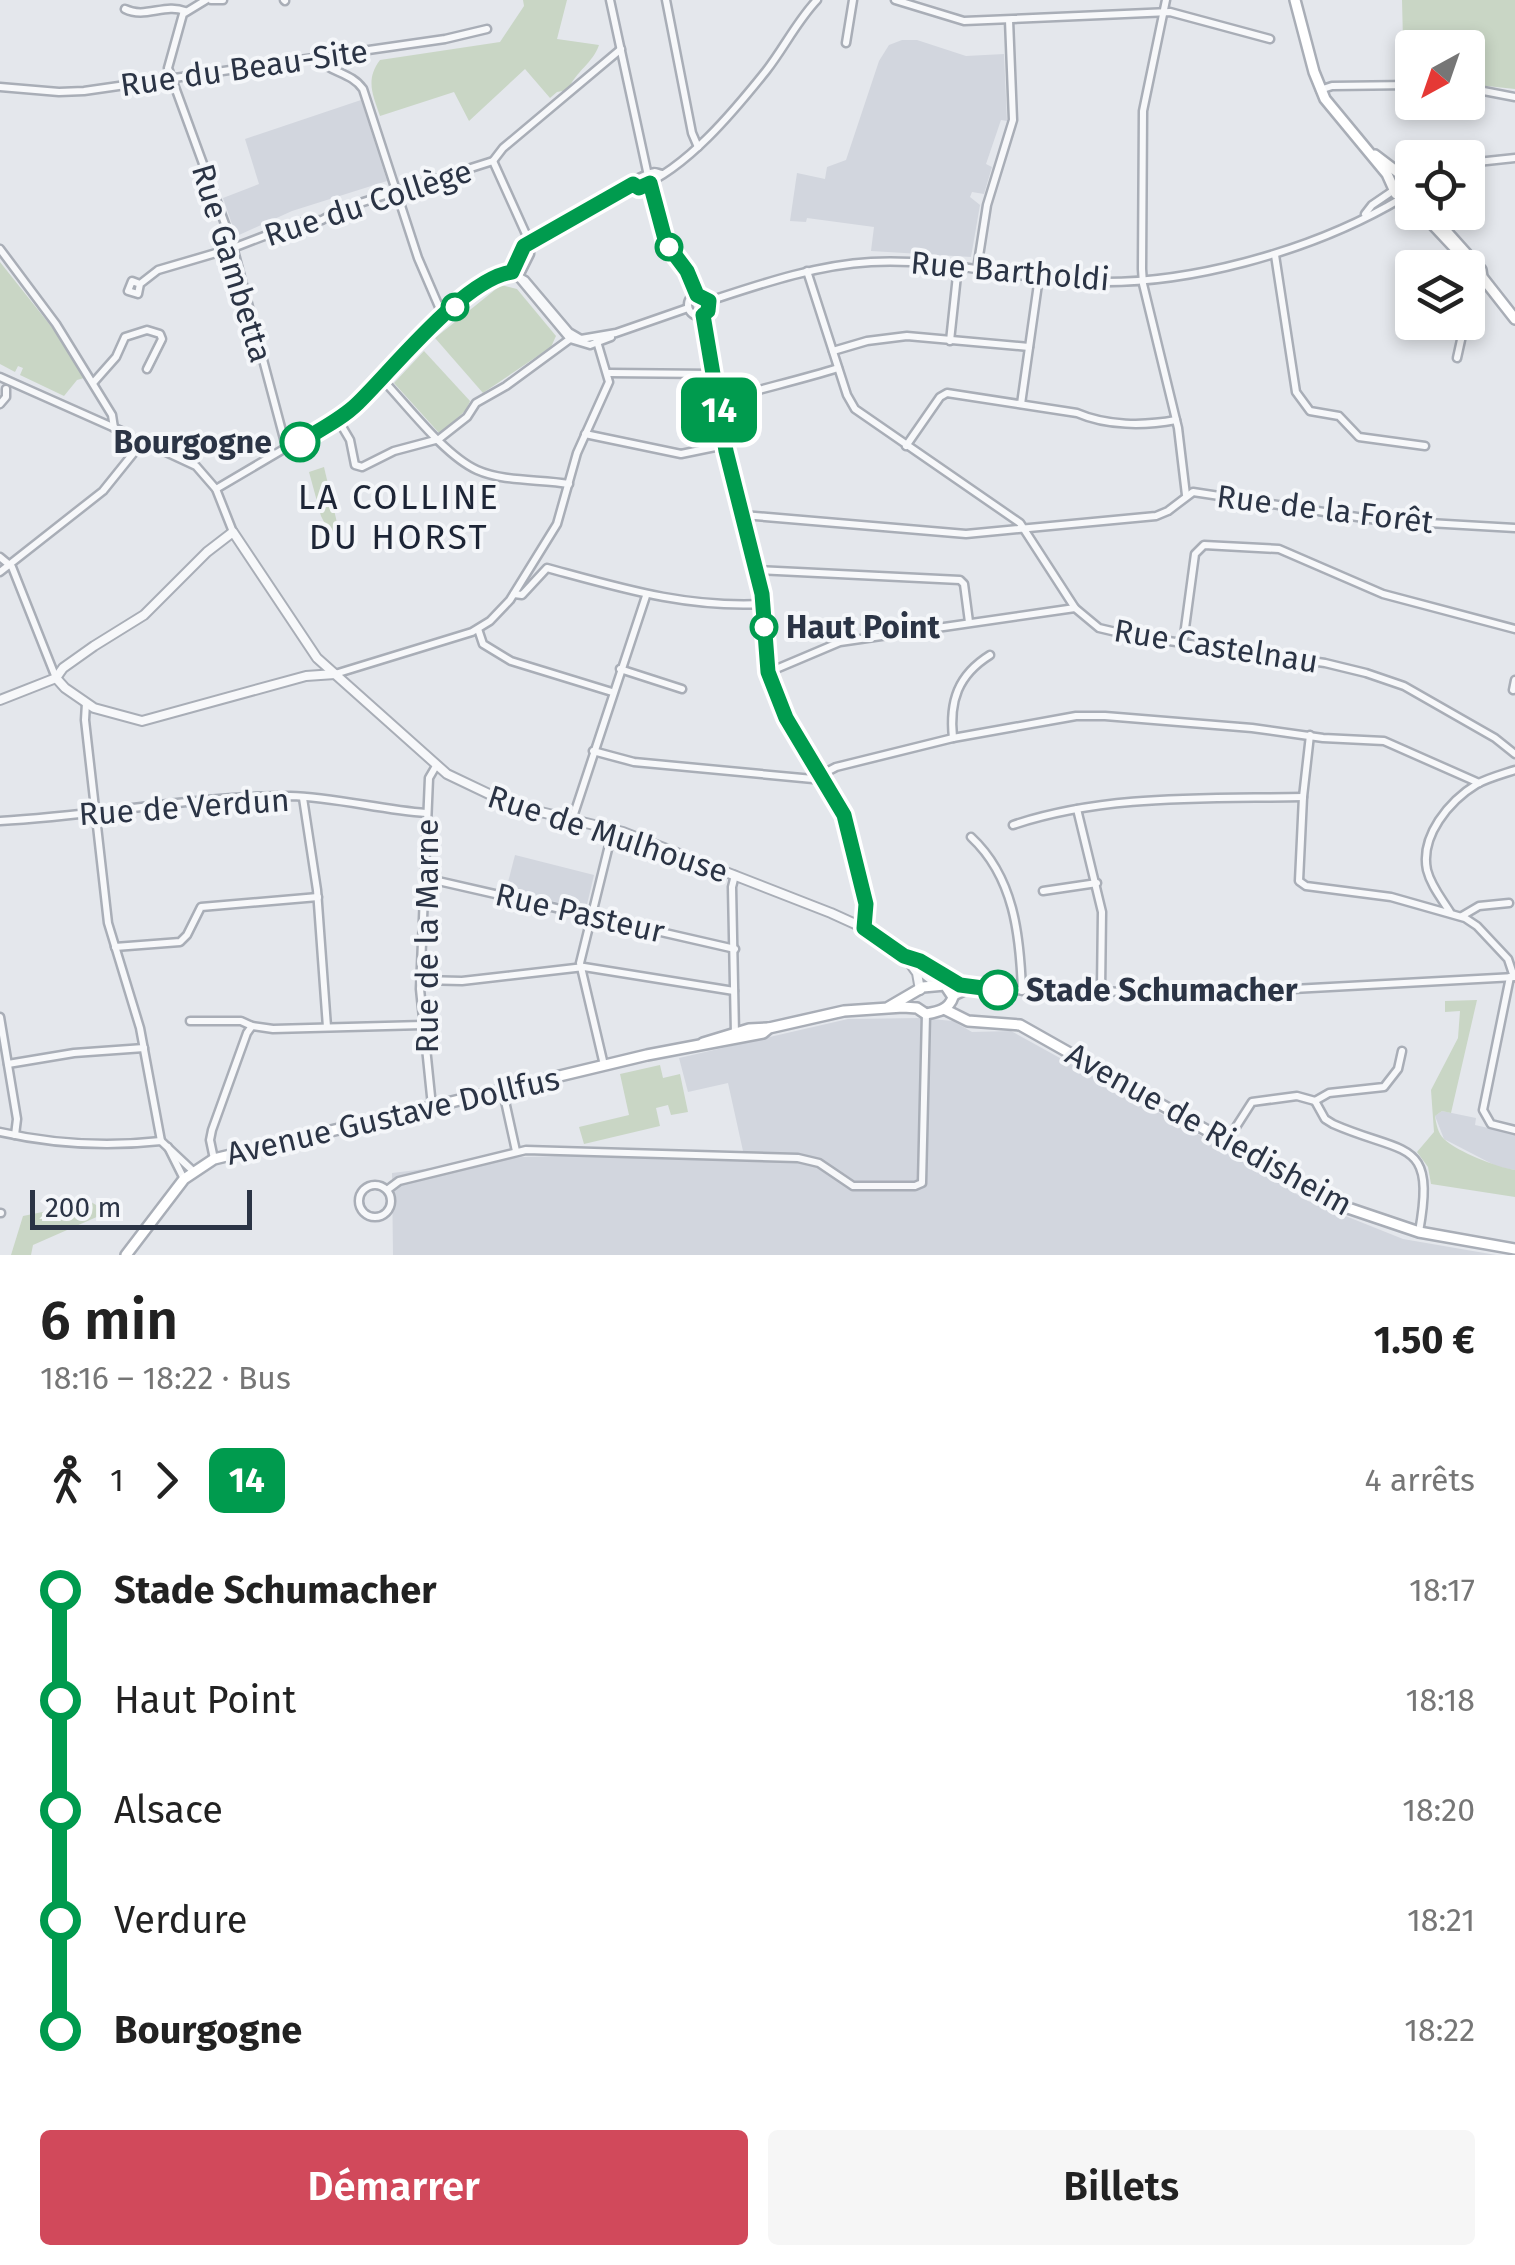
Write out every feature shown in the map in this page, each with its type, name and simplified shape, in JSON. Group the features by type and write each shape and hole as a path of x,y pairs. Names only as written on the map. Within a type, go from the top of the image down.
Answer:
{"main road":[{"path":"1295,0 1320,90 1336,116 1395,185"},
{"path":"1366,149 1395,170"},
{"path":"1438,230 1456,250"},
{"path":"1445,230 1462,250"},
{"path":"1485,281 1515,319"},
{"name":"Avenue Gustave Dollfus","path":"888,1008 937,984"},
{"name":"Avenue de Riedisheim","path":"937,984 965,1020 1020,1024 1340,1205 1419,1232 1515,1249"},
{"path":"918,992 921,1011"},
{"name":"Avenue Gustave Dollfus","path":"701,1044 735,1032 833,1013 888,1008 921,1011 949,999"},
{"name":"Avenue Gustave Dollfus","path":"126,1255 184,1180 214,1159 604,1065 763,1033 769,1028"}],"street":[{"path":"171,78 168,60 185,11 208,0 223,0"},
{"path":"610,0 662,233 687,271 697,295 709,301 708,311 703,315 693,314 688,308"},
{"path":"666,0 692,134 698,147"},
{"path":"530,243 633,184 662,174 698,147 765,72 817,0"},
{"path":"846,44 853,0"},
{"path":"896,0 964,21 1170,12 1270,39"},
{"path":"1166,0 1143,111 1143,278 1176,420 1186,495"},
{"path":"125,9 136,14 178,8 185,11"},
{"path":"977,268 987,205 1014,120 1008,20"},
{"name":"Rue du Beau-Site","path":"0,87 70,92 445,39 486,29"},
{"name":"Rue du Collège","path":"140,284 158,270 233,248 298,223 322,220 354,205 493,161 503,148 621,49"},
{"path":"318,58 356,80 363,90 418,258 443,316"},
{"name":"Rue Gambetta","path":"171,78 233,248 286,450"},
{"path":"1320,90 1332,86 1395,86"},
{"path":"1485,91 1515,97"},
{"path":"1485,161 1515,158"},
{"path":"216,489 357,404 443,316 490,278 515,274 530,254 530,243 493,161"},
{"name":"Rue Bartholdi","path":"709,301 808,272 870,262 958,266 1078,282 1143,278 1274,255 1319,240 1364,215 1372,205 1395,198"},
{"path":"0,250 56,324 112,416 114,428"},
{"path":"1274,255 1301,403 1310,411 1339,416 1360,438 1426,446"},
{"path":"950,341 958,266"},
{"name":"Rue Castelnau","path":"808,272 855,410 1023,527 1075,608 1099,628 1366,672 1404,686 1496,738 1515,754"},
{"path":"515,274 572,338 586,344 688,308"},
{"path":"1021,404 1038,278"},
{"path":"688,308 691,298 697,295"},
{"path":"703,315 717,402 763,604 768,672 786,718 840,806 848,826 866,904 864,928"},
{"path":"93,383 116,357 125,337 147,330 160,334 162,339 147,369"},
{"path":"833,351 891,337 1029,347"},
{"path":"337,418 350,440 353,461 358,467 439,439 467,417 476,403 572,338"},
{"path":"1457,358 1461,340"},
{"path":"0,557 10,565 56,678 86,703 121,718 150,720 306,676 335,674 478,629 514,594 557,524 585,434 606,391 608,373 597,341"},
{"path":"717,402 838,368"},
{"path":"608,373 712,374"},
{"path":"0,376 17,386"},
{"path":"381,378 466,464 490,474 569,484"},
{"path":"0,404 6,397 3,390 23,384 114,428 140,445 154,446 187,459 216,489 233,532 207,552 148,612 65,666 56,678 0,700"},
{"path":"906,446 946,393 1078,413 1094,420 1139,424 1176,420"},
{"path":"425,441 430,429"},
{"path":"585,434 681,454 726,444"},
{"path":"0,572 103,491 140,445"},
{"name":"Rue de la Forêt","path":"743,515 966,534 1156,516 1186,495 1200,492 1377,520 1515,528"},
{"name":"Rue de Mulhouse","path":"233,532 317,658 436,766 498,800 613,829 864,928 904,956 918,974 918,992"},
{"path":"1182,644 1195,554 1204,545 1279,550 1383,594 1515,629"},
{"path":"514,594 522,595 547,568 646,596 723,607 763,604"},
{"path":"756,570 960,580 969,622"},
{"path":"572,820 646,596"},
{"path":"768,672 840,642 1075,608"},
{"path":"478,629 483,644 511,662 612,692"},
{"path":"953,738 952,703 964,678 990,655"},
{"path":"306,676 317,658"},
{"path":"620,669 682,689"},
{"path":"1513,690 1515,680"},
{"path":"86,703 108,923 144,1048 164,1144 184,1180"},
{"path":"593,751 634,762 804,779 836,766 953,738 1090,716 1384,740 1479,783"},
{"path":"1310,735 1299,881 1306,886 1391,897 1461,917 1477,926 1508,959 1513,977 1483,1110 1491,1124 1515,1130"},
{"name":"Rue de la Marne","path":"432,1108 421,980 426,813 429,778 436,766"},
{"path":"1451,914 1432,882 1426,850 1433,830 1479,783 1515,770"},
{"path":"1013,825 1049,813 1105,803 1303,797"},
{"path":"304,798 318,897 327,1027"},
{"name":"Rue de Verdun","path":"0,821 170,802 304,798 426,813"},
{"path":"1077,809 1102,912 1101,990"},
{"path":"604,1065 581,968 590,915 613,829"},
{"path":"971,837 996,868 1018,926 1022,990"},
{"path":"725,1041 735,1032 734,876"},
{"name":"Rue Pasteur","path":"426,878 735,949"},
{"path":"1042,891 1097,883"},
{"path":"115,948 180,942 201,907 318,897"},
{"path":"1461,917 1479,906 1509,903"},
{"name":"Rue de Mulhouse","path":"904,956 917,960 937,984"},
{"path":"421,980 462,981 581,968 734,990"},
{"path":"949,999 974,987 1217,993 1513,977"},
{"path":"387,1190 399,1181 516,1150 798,1158 820,1162 854,1186 915,1186 922,1183 921,1011"},
{"path":"0,1016 17,1119 15,1135"},
{"path":"190,1021 241,1020 252,1026 423,1025"},
{"path":"214,1159 212,1130 252,1026"},
{"path":"8,1064 74,1053 144,1048"},
{"path":"1226,1142 1252,1102 1297,1096 1315,1100 1330,1093 1384,1087 1398,1069 1402,1051"},
{"path":"503,1092 516,1150"},
{"path":"1315,1100 1319,1111 1333,1124 1400,1148 1419,1164 1426,1190 1419,1232"},
{"path":"0,1132 64,1143 164,1144 193,1171"},
{"path":"379,1186 387,1190 391,1202 386,1213 374,1218 363,1212 359,1200 365,1188 379,1186"}],"shaded area":[{"path":"917,40 966,56 1004,54 1007,121 1001,120 986,164 992,167 984,194 972,192 970,197 980,205 971,257 871,251 874,227 807,218 806,222 790,221 797,173 825,179 827,167 846,160 879,61 889,45"},
{"path":"361,100 387,181 292,211 239,235 235,233 223,198 259,184 245,139"},
{"path":"515,855 594,875 586,909 506,890"},
{"path":"848,1019 953,1021 972,1032 1011,1031 1219,1146 1308,1201 1403,1239 1496,1255 393,1255 392,1173 522,1157 743,1151 728,1083 688,1092 679,1058"},
{"path":"1442,1111 1476,1118 1475,1125 1515,1134 1515,1170 1498,1167 1444,1139 1435,1116"}],"green space":[{"path":"523,0 567,0 557,39 599,45 568,90 550,98 525,69 469,121 454,92 380,116 372,81 380,60 500,42 524,6"},
{"path":"1402,0 1515,0 1515,89 1485,86 1485,30 1403,30"},
{"path":"0,262 58,335 84,378 77,380 64,396 20,375 23,368 18,366 15,372 0,364"},
{"path":"501,285 517,289 556,336 551,347 483,393 435,338"},
{"path":"424,351 470,401 466,410 440,434 394,383"},
{"path":"324,467 340,537 332,538 321,516 309,472"},
{"path":"1477,1000 1451,1113 1442,1111 1435,1116 1436,1122 1442,1137 1458,1149 1515,1170 1515,1197 1431,1184 1428,1167 1417,1152 1434,1132 1431,1090 1458,1038 1460,1011 1445,1012 1445,1001"},
{"path":"660,1065 663,1078 680,1074 688,1112 671,1115 668,1105 656,1108 660,1126 584,1144 579,1127 629,1115 620,1074"},
{"path":"91,1202 108,1212 33,1245 31,1255 11,1255 23,1216"}],"bus line":[{"name":"14","path":"300,442 357,404 435,322 490,278 512,272 524,246 614,192 633,184 639,188 650,183 666,243 687,271 697,295 704,296 710,304 703,315 712,374 726,451 762,594 768,672 786,718 844,815 866,904 864,928 877,940 960,985 998,990"}],"place":[{"name":"Bourgogne","path":"300,442"},
{"name":"Haut Point","path":"764,627"},
{"name":"Stade Schumacher","path":"998,990"}],"district":[{"name":"LA COLLINE DU HORST","path":"399,517"}]}
